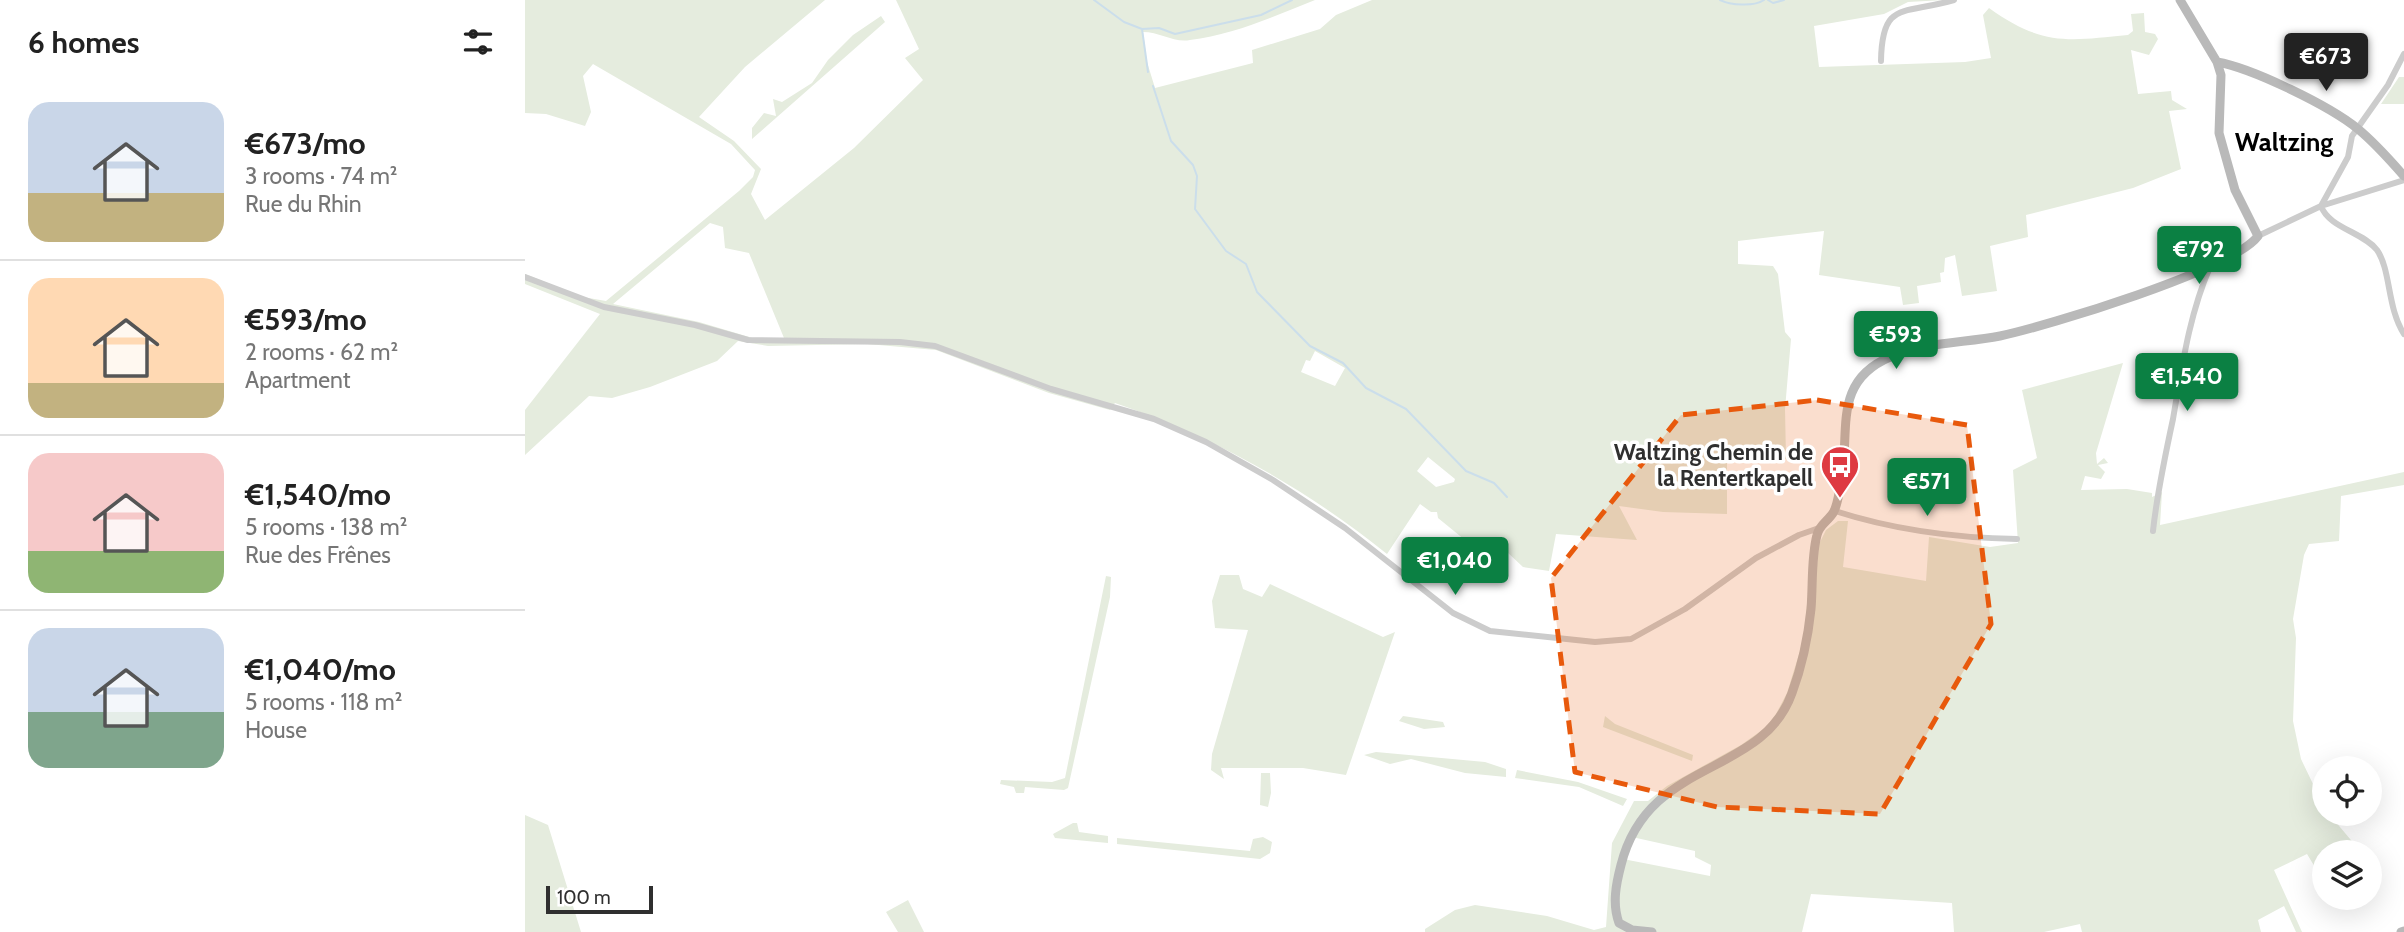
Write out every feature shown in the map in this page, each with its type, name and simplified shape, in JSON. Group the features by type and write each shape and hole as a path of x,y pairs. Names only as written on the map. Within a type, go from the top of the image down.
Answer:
{"street":[{"path":"1881,61 1881,30 1887,18 1908,7 1954,0"},
{"path":"2180,0 2217,62 2221,75 2218,133 2235,190 2259,236"},
{"path":"2321,206 2349,158 2357,128 2388,85 2404,54"},
{"path":"525,276 604,307 756,341 891,342 936,346 1051,389 1154,419 1206,442 1273,480 1345,528 1454,613 1490,631 1595,642 1631,639 1685,609 1756,558 1799,535 1819,528 1835,511 1842,475 1846,409 1862,375 1875,364 1910,350 2000,336 2113,304 2211,265 2247,247 2259,236 2321,206 2404,178 2357,128 2267,80 2232,65 2217,62"},
{"path":"2321,206 2327,215 2361,236 2379,253 2392,310 2404,334"},
{"path":"2153,531 2156,495 2185,351 2199,292 2211,265"},
{"path":"1835,511 1875,524 1950,536 2017,539"},
{"path":"1652,932 1632,930 1619,923 1615,901 1623,859 1640,821 1654,803 1702,771 1744,749 1767,733 1780,717 1791,696 1807,641 1819,528"}],"highlighted area":[{"path":"1817,400 1967,425 1991,624 1880,814 1717,807 1575,772 1551,578 1681,415"}],"shaded area":[{"path":"525,0 825,0 745,67 699,117 734,141 761,169 751,194 765,220 854,148 923,80 905,58 919,49 896,0 1315,0 1254,24 1206,38 1178,40 1143,32 1147,62 1155,88 1253,63 1252,50 1320,29 1336,15 1372,0 1944,0 1908,2 1884,14 1814,26 1819,67 1965,62 1991,58 1983,15 1989,8 2040,35 2071,39 2128,35 2133,31 2131,14 2144,13 2145,32 2155,34 2158,39 2149,55 2131,50 2138,94 2171,91 2172,100 2187,109 2169,111 2181,169 2133,188 2026,215 2028,237 1990,246 1997,291 1962,296 1955,255 1945,258 1944,272 1940,273 1941,282 1917,286 1919,303 1903,305 1900,287 1819,275 1824,231 1738,241 1738,264 1773,266 1778,274 1785,332 1791,339 1785,409 1786,459 1727,459 1727,514 1663,512 1619,506 1637,540 1556,534 1549,571 1523,567 1507,552 1502,555 1501,563 1492,562 1438,518 1437,512 1431,512 1420,504 1387,554 1291,486 1188,432 1115,403 1110,410 1049,393 936,350 867,344 768,346 738,341 717,361 650,387 612,398 589,396 525,455 525,410 600,314 525,284 525,274 583,297 606,301 739,191 753,177 755,170 731,144 593,64 583,76 591,112 585,126 546,114 525,113","holes":["710,223 723,227 725,248 749,253 784,338 756,339 699,322 613,304","1315,351 1345,368 1335,386 1301,372 1306,360 1310,361","1428,457 1455,479 1454,482 1436,487 1417,471"]},
{"path":"881,16 885,22 752,139 752,128 764,113 776,116 773,99 782,102 812,83 828,60 853,35"},
{"path":"2399,77 2404,77 2404,104 2381,104"},
{"path":"2123,363 2096,453 2097,464 2104,458 2108,463 2098,465 2105,472 2101,479 2085,476 2081,490 2127,489 2152,493 2152,497 2162,492 2160,525 2404,472 2404,485 2341,496 2339,541 2309,544 2304,555 2293,619 2296,638 2293,721 2301,759 2312,782 2312,826 2339,826 2351,840 2312,840 2312,862 2307,854 2274,870 2302,932 2296,932 2284,906 2258,920 2261,932 2082,932 2080,924 2044,932 1954,932 1952,903 1811,894 1802,932 1425,932 1425,929 1455,910 1475,905 1547,916 1594,930 1606,927 1612,843 1634,801 1648,801 1667,786 1741,745 1765,728 1776,714 1787,693 1804,638 1807,604 1814,596 1819,544 1826,530 1838,521 1848,521 1843,567 1926,581 1929,537 1990,547 2018,543 2013,470 2037,458 2022,390","holes":["1632,837 1695,851 1695,857 1711,865 1710,876 1623,859"]},
{"path":"1220,575 1239,575 1243,589 1262,597 1270,584 1383,637 1395,632 1346,775 1303,768 1221,768 1224,779 1211,770 1212,754 1248,630 1215,628 1212,601"},
{"path":"1106,576 1111,577 1110,597 1068,788 1025,787 1024,793 1016,793 1014,787 1000,784 1001,780 1052,782 1065,778"},
{"path":"1403,716 1443,722 1445,727 1424,729 1399,721"},
{"path":"1605,716 1615,724 1693,755 1692,761 1603,727"},
{"path":"1376,752 1485,762 1506,769 1506,777 1465,773 1411,759 1390,764 1364,755"},
{"path":"1517,770 1578,782 1627,799 1623,806 1579,787 1515,778"},
{"path":"1261,773 1270,773 1271,793 1268,807 1260,805"},
{"path":"525,815 548,825 581,932 525,932"},
{"path":"1077,823 1079,832 1108,836 1108,843 1055,838 1053,834"},
{"path":"1263,837 1272,842 1270,853 1260,859 1117,844 1117,838 1250,851 1253,839"},
{"path":"908,900 924,932 898,932 886,912"}],"waterway":[{"path":"1094,0 1124,22 1142,29 1159,28 1175,34 1261,15 1292,0"},
{"path":"1720,0 1742,4 1754,4 1764,0"},
{"path":"1768,0 1773,3 1784,0"},
{"path":"1142,29 1148,72"},
{"path":"1153,86 1171,141 1193,165 1197,176 1195,209 1226,251 1246,264 1257,292 1310,346 1343,363 1366,388 1406,409 1466,471 1494,483 1507,497"}],"place":[{"name":"Waltzing Chemin de la Rentertkapell","path":"1840,499"}],"district":[{"name":"Waltzing","path":"2284,142"}]}
